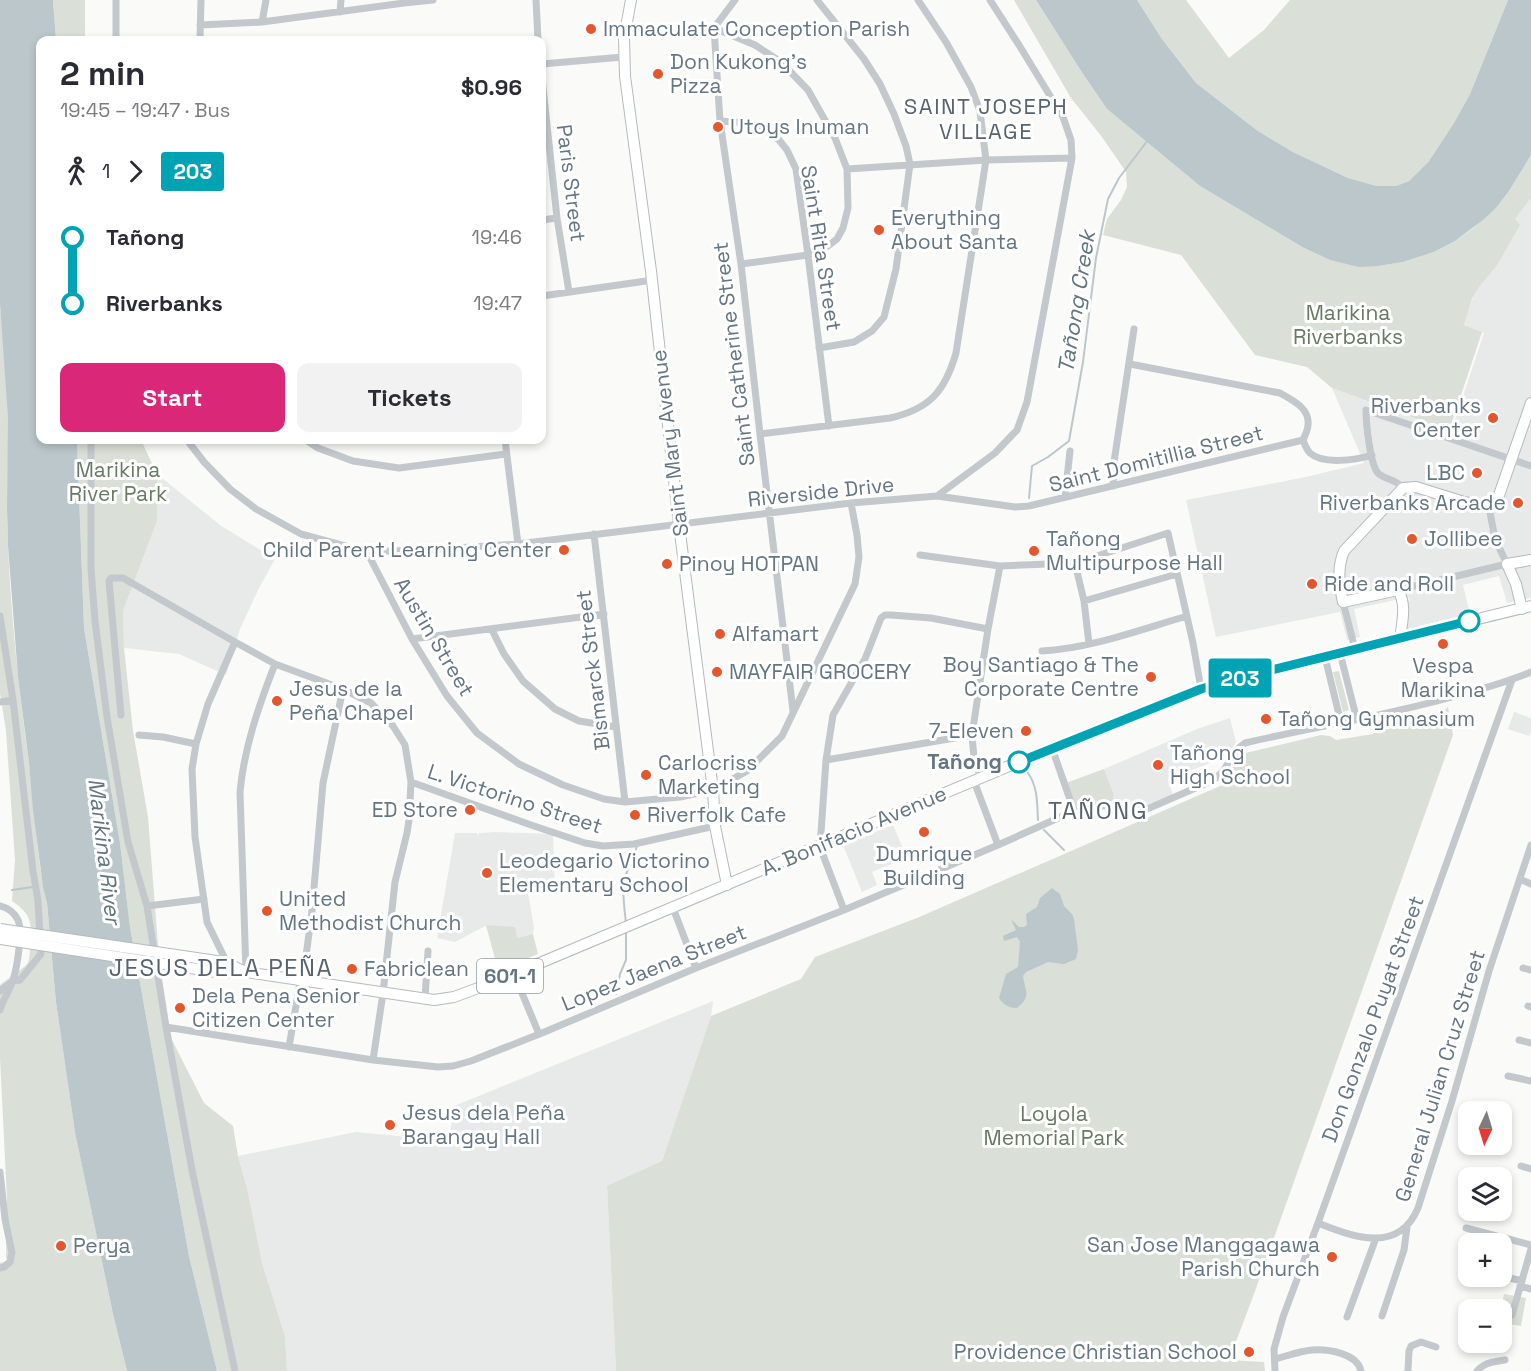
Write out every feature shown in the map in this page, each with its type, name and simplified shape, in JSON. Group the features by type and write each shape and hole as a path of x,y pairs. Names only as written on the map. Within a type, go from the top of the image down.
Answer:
{"main road":[{"name":"Saint Mary Avenue","path":"631,0 623,57 652,280 679,525 713,790 715,826 727,885"},
{"path":"1400,639 1404,605 1398,590 1343,602 1339,585 1339,568 1344,551 1403,488 1416,487 1489,507 1498,498 1531,403"},
{"path":"1527,608 1507,564 1531,561"},
{"name":"A. Bonifacio Avenue","path":"0,929 210,966 224,973 246,972 383,993 438,1000 450,998 514,974 977,779 1201,689 1527,608"},
{"name":"A. Bonifacio Avenue","path":"0,939 210,966 226,963 246,972"}],"street":[{"path":"116,0 116,36"},
{"path":"200,36 201,0"},
{"path":"262,22 266,0"},
{"path":"340,12 341,0"},
{"path":"200,25 262,22 404,1 433,0"},
{"path":"536,0 538,36"},
{"path":"735,0 714,28 755,45 781,62 808,90 835,138 847,169 848,208 843,228 837,239 817,252 741,264"},
{"path":"817,0 864,59 880,84 894,114 910,164 896,269 884,317 872,331 854,342 819,348"},
{"path":"760,435 908,414 933,398 943,387 951,371 956,353 986,160 980,111 971,87 946,42 918,0"},
{"path":"937,496 995,453 1017,430 1027,402 1072,158 1071,140 1064,117 990,0"},
{"name":"Saint Catherine Street","path":"714,28 720,122 741,264 793,711"},
{"path":"546,64 623,57"},
{"name":"Saint Rita Street","path":"720,122 751,123 760,127 779,140 787,150 796,169 829,426"},
{"name":"Paris Street","path":"546,147 569,292"},
{"path":"847,169 986,160 1072,158"},
{"path":"546,219 557,218"},
{"path":"546,295 652,280"},
{"path":"1113,486 1114,462 1134,329"},
{"path":"1130,364 1280,393 1293,400 1306,414 1308,425 1303,440 1307,451 1314,456 1337,461 1360,459 1372,455"},
{"path":"1403,488 1395,481 1378,474 1375,468 1368,443 1366,410 1531,466"},
{"name":"Saint Domitillia Street","path":"937,496 1015,507 1029,506 1303,440"},
{"path":"91,444 91,569 94,621 107,717 128,842 147,906 192,1170 235,1371"},
{"name":"Riverside Drive","path":"190,444 230,489 255,509 301,534 367,552 518,544 851,503 937,496"},
{"path":"312,444 352,462 399,468 506,454"},
{"path":"505,444 518,544"},
{"path":"1065,498 1070,451"},
{"name":"Austin Street","path":"367,552 412,639 447,696 477,733 519,764 554,781 604,799 625,802 713,790 747,771 782,736 855,584 859,557 851,503"},
{"path":"1398,590 1507,564 1495,539 1489,507"},
{"path":"920,555 1000,566 1075,563 1168,533 1201,689"},
{"name":"Bismarck Street","path":"594,534 625,802"},
{"path":"1075,563 1084,601 1089,644"},
{"path":"998,845 977,779 972,735 1000,566"},
{"path":"1084,601 1177,574"},
{"path":"122,715 109,580 111,578 123,578 275,664 343,689 371,703 393,726 405,745 411,782 409,820 395,882 373,1060"},
{"path":"1343,602 1355,649"},
{"path":"412,639 604,615"},
{"path":"844,910 820,847 826,760 832,715 865,659 881,618 891,615 931,618 988,629"},
{"path":"0,616 38,901 42,954 20,980 13,981 0,991"},
{"path":"1042,651 1089,644 1187,616"},
{"path":"492,630 504,654 523,681 555,709 579,721 616,727"},
{"path":"226,963 207,922 195,837 192,769 196,744 208,704 234,642"},
{"path":"1340,653 1357,720"},
{"path":"1325,657 1341,723"},
{"path":"246,972 240,792 242,770 261,700 275,664"},
{"name":"Lopez Jaena Street","path":"166,1027 373,1060 438,1067 453,1066 539,1034 696,968 844,910 1074,811 1102,805 1129,812 1141,811 1214,780 1224,770 1235,751 1245,743 1439,701 1512,680 1531,672"},
{"name":"Don Gonzalo Puyat Street","path":"1275,1371 1274,1349 1283,1317 1512,680"},
{"path":"289,1047 304,972 312,911 323,783 343,689"},
{"path":"0,702 13,700"},
{"path":"139,735 164,737 196,744"},
{"path":"826,760 972,735"},
{"path":"1052,748 1074,811"},
{"name":"L. Victorino Street","path":"411,782 531,825 585,843 603,846 634,844 715,826"},
{"name":"General Julian Cruz Street","path":"1318,1223 1358,1237 1376,1238 1393,1234 1412,1222 1452,1101 1489,971 1531,845"},
{"path":"1520,879 1531,884"},
{"path":"147,906 204,900"},
{"path":"0,906 15,914 20,925 18,959 13,981 0,1010"},
{"path":"673,908 696,968"},
{"path":"425,998 428,951"},
{"path":"514,974 539,1034"},
{"path":"1519,1040 1531,1043"},
{"path":"1509,1076 1531,1081"},
{"path":"1521,1166 1531,1169"},
{"path":"0,1172 5,1219 12,1252 10,1262 0,1268"},
{"path":"1382,1316 1404,1250 1407,1227"},
{"path":"1466,1228 1531,1249 1512,1315"},
{"path":"1347,1317 1376,1238"},
{"path":"1512,1280 1531,1289"},
{"path":"1408,1371 1411,1346 1423,1342 1437,1347"},
{"path":"1275,1359 1311,1350 1332,1351 1353,1358 1361,1367 1361,1371"},
{"path":"1477,1371 1490,1362 1505,1360"}],"shaded area":[{"name":"Riverbanks Center","path":"1531,198 1531,598 1507,603 1499,576 1463,585 1470,614 1401,631 1409,597 1354,609 1360,637 1347,640 1340,612 1216,637 1186,500 1306,477 1364,463 1332,388 1451,432 1484,333 1464,325 1472,300 1514,220"},
{"path":"157,474 220,525 275,559 240,629 226,675 179,654 124,648 123,611 157,521"},
{"path":"1514,712 1531,718 1529,736 1508,729"},
{"name":"Tañong High School","path":"1230,718 1236,742 1226,757 1168,779 1173,795 1134,809 1113,801 1114,795 1104,769 1197,729"},
{"path":"893,825 907,858 872,872 877,885 862,892 843,845"},
{"name":"Leodegario Victorino Elementary School","path":"455,833 477,833 478,837 479,833 553,834 555,890 528,893 534,927 533,934 517,938 487,925 455,942 437,938"},
{"path":"713,1001 711,1016 662,1161 607,1187 616,1371 287,1371 285,1336 262,1263 248,1192 238,1156 356,1132 449,1141 454,1106"}],"green space":[{"path":"53,0 85,0 85,36 56,36"},
{"name":"Marikina Riverbanks","path":"1014,0 1036,0 1107,109 1200,186 1304,248 1330,260 1378,266 1403,262 1434,252 1472,229 1496,208 1531,155 1531,198 1515,219 1520,225 1497,265 1472,299 1464,325 1482,332 1449,431 1332,388 1307,367 1255,355 1181,255 1103,235 1107,219 1121,200 1127,187 1126,172 1071,98"},
{"path":"1137,0 1186,0 1229,58 1264,30 1290,0 1508,0 1470,94 1429,161 1409,181 1396,186 1377,186 1348,178 1293,152 1258,131 1196,83 1162,39"},
{"name":"Marikina River Park","path":"0,304 7,403 9,572 38,851 47,903 56,1002 75,1131 127,1371 0,1371 0,1263 8,1261 6,1258 7,1199 0,1058 0,985 27,964 30,955 31,931 27,915 12,901 15,860 6,731 0,693"},
{"name":"Marikina River Park","path":"77,444 143,444 157,474 157,521 123,611 124,648 133,731 148,817 160,971 171,1038 204,1103 233,1126 262,1263 285,1336 287,1371 217,1371 189,1256 130,927 120,843 84,628"},
{"path":"1339,671 1349,710 1343,712 1333,672"},
{"name":"Loyola Memorial Park","path":"1448,707 1453,735 1229,1360 1264,1362 1265,1371 616,1371 607,1186 662,1161 711,1016 801,979 815,957 917,918 1227,783 1237,755 1321,735 1330,736 1336,740 1373,734 1383,725 1441,713"},
{"path":"1104,769 1114,795 1113,801 1075,807 1066,783"},
{"path":"486,925 515,927 517,938 533,934 538,954 498,970"},
{"path":"1504,1294 1526,1298 1521,1326 1512,1325 1512,1299 1503,1299"}],"water":[{"name":"Marikina River","path":"0,0 53,0 56,36 36,36 36,444 77,444 84,628 120,843 130,927 189,1256 217,1371 127,1371 75,1132 56,1002 47,903 33,810 18,677 8,546 8,418 0,304"},
{"path":"1036,0 1137,0 1162,39 1196,83 1258,131 1293,152 1348,178 1377,186 1396,186 1409,181 1429,161 1454,123 1470,94 1508,0 1531,0 1531,155 1496,208 1455,241 1434,252 1403,262 1378,266 1359,267 1330,260 1304,248 1200,186 1107,109"},
{"path":"1052,888 1060,894 1064,906 1074,919 1078,950 1076,959 1064,964 1048,962 1026,972 1023,976 1025,1000 1017,1008 1009,1007 999,998 1006,974 1018,967 1020,942 1017,937 1004,941 1003,936 1016,930 1011,919 1019,927 1027,925 1026,914 1037,907 1040,898"}],"waterway":[{"name":"Tañong Creek","path":"1029,498 1032,466 1069,441 1083,362 1096,258 1108,199 1119,178 1148,140"},
{"name":"Tañong Creek","path":"1028,773 1035,790 1038,820"},
{"name":"Tañong Creek","path":"1044,830 1064,850"},
{"path":"626,924 624,882 637,846"},
{"path":"12,890 33,887"},
{"path":"616,994 620,974 626,960 626,930"}],"bus line":[{"name":"203","path":"1019,762 1201,689 1469,621"}],"place":[{"name":"Immaculate Conception Parish","path":"591,29"},
{"name":"Don Kukong's Pizza","path":"658,74"},
{"name":"Utoys Inuman","path":"718,127"},
{"name":"Everything About Santa","path":"879,230"},
{"name":"Riverbanks Center","path":"1493,418"},
{"name":"LBC","path":"1477,473"},
{"name":"Riverbanks Arcade","path":"1518,503"},
{"name":"Jollibee","path":"1412,539"},
{"name":"Child Parent Learning Center","path":"564,550"},
{"name":"Tañong Multipurpose Hall","path":"1034,551"},
{"name":"Pinoy HOTPAN","path":"667,564"},
{"name":"Ride and Roll","path":"1312,584"},
{"name":"Alfamart","path":"720,634"},
{"name":"Vespa Marikina","path":"1443,644"},
{"name":"MAYFAIR GROCERY","path":"717,672"},
{"name":"Boy Santiago & The Corporate Centre","path":"1151,677"},
{"name":"Jesus de la Peña Chapel","path":"277,701"},
{"name":"Tañong Gymnasium","path":"1266,719"},
{"name":"7-Eleven","path":"1026,731"},
{"name":"Tañong","path":"1019,762"},
{"name":"Tañong High School","path":"1158,765"},
{"name":"Carlocriss Marketing","path":"646,775"},
{"name":"ED Store","path":"470,810"},
{"name":"Riverfolk Cafe","path":"635,815"},
{"name":"Dumrique Building","path":"924,832"},
{"name":"Leodegario Victorino Elementary School","path":"487,873"},
{"name":"United Methodist Church","path":"267,911"},
{"name":"Fabriclean","path":"352,969"},
{"name":"Dela Pena Senior Citizen Center","path":"180,1008"},
{"name":"Jesus dela Peña Barangay Hall","path":"390,1125"},
{"name":"Perya","path":"61,1246"},
{"name":"San Jose Manggagawa Parish Church","path":"1332,1257"},
{"name":"Providence Christian School","path":"1249,1352"}],"district":[{"name":"SAINT JOSEPH VILLAGE","path":"986,118"},
{"name":"TAÑONG","path":"1098,811"},
{"name":"JESUS DELA PEÑA","path":"221,968"}]}
